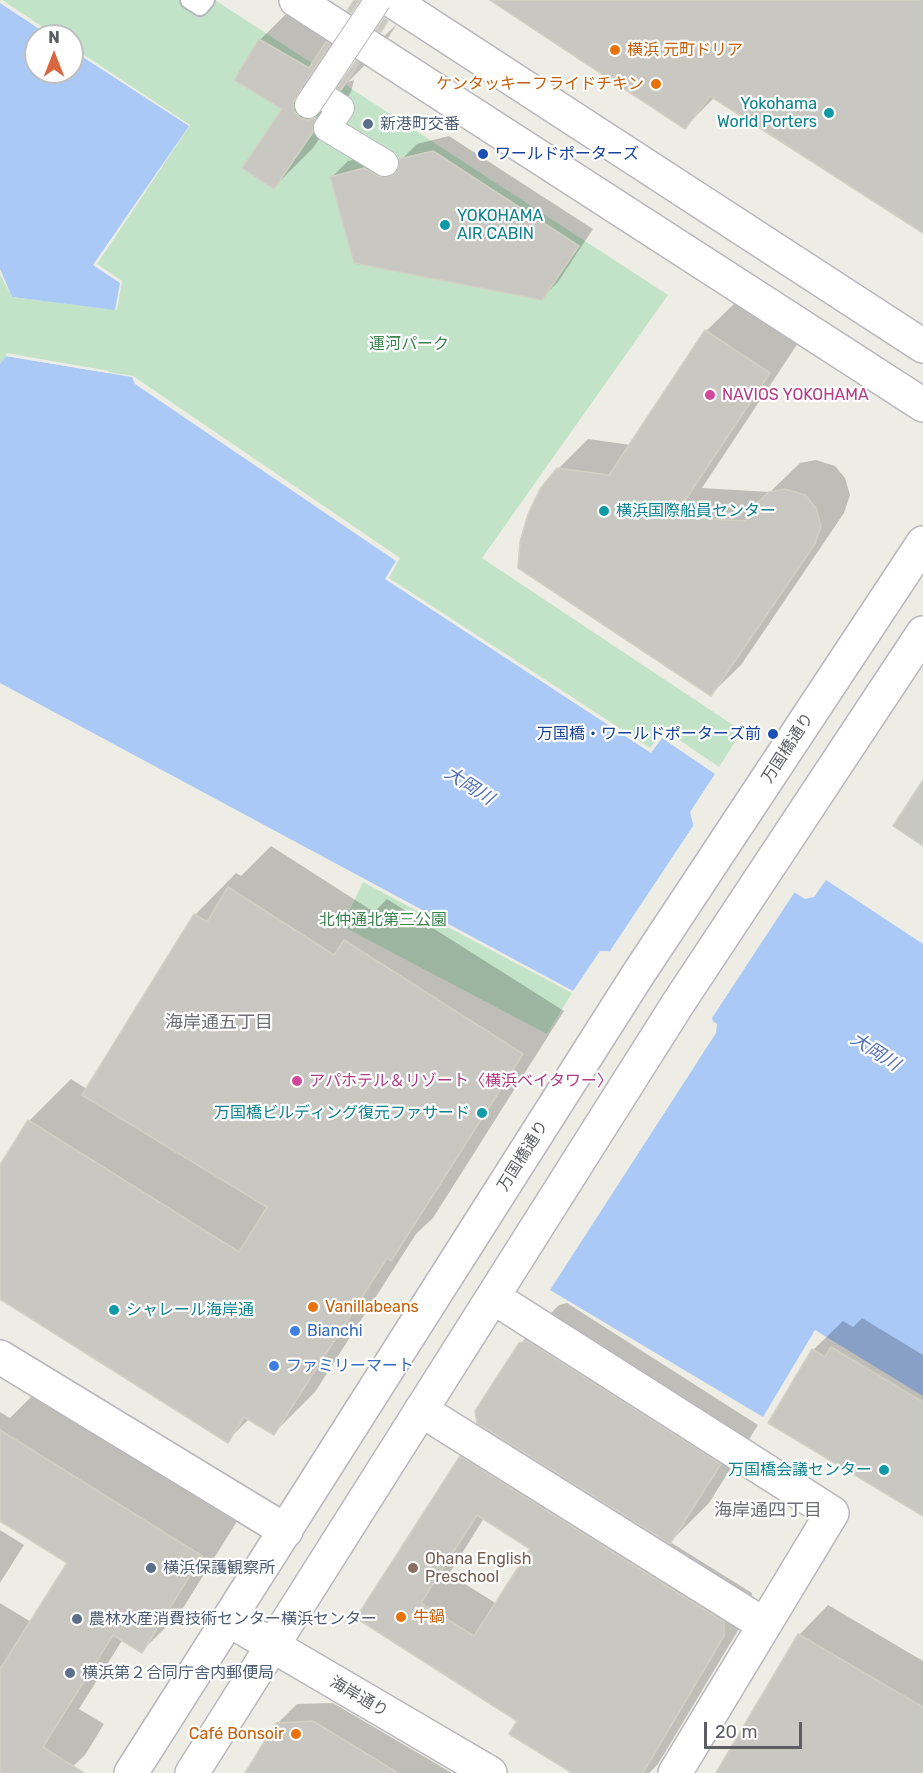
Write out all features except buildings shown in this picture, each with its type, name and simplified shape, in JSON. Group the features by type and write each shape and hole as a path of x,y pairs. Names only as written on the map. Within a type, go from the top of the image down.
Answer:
{"street":[{"path":"296,0 923,405"},
{"path":"378,0 312,98 341,108 327,128 385,163"},
{"path":"391,0 923,346"},
{"name":"万国橋通り","path":"131,1773 637,976 923,543"},
{"path":"192,1773 679,1002 923,633"},
{"path":"493,1297 832,1513 675,1773"},
{"path":"0,1357 285,1531"},
{"path":"421,1410 763,1624"},
{"name":"海岸通り","path":"229,1620 490,1773"}],"lane":[{"path":"189,0 200,7 206,0"}],"green space":[{"name":"運河パーク","path":"2,0 215,0 668,295 482,558 742,731 719,767 663,729 650,748 389,578 400,558 133,376 6,356 0,364 0,274 12,297 117,310 122,281 97,264 190,125 84,55 84,24 38,24"},
{"name":"北仲通北第三公園","path":"363,882 572,993 547,1034 342,926"}],"water":[{"path":"0,3 32,24 24,24 24,84 84,84 84,58 189,126 93,265 120,283 115,310 12,297 0,269"},
{"name":"大岡川","path":"6,356 132,377 135,384 396,561 385,579 651,753 662,738 715,774 690,812 694,828 805,899 814,897 826,880 923,944 923,1396 815,1330 763,1417 550,1290 716,1033 717,1024 608,951 600,951 573,991 0,683 0,364"}],"pier":[{"path":"6,353 109,371 108,373 6,356"},
{"path":"695,823 796,890 712,1018 714,1026 608,954"}],"place":[{"name":"横浜 元町ドリア","path":"615,50"},
{"name":"ケンタッキーフライドチキン","path":"656,84"},
{"name":"Yokohama World Porters","path":"829,113"},
{"name":"新港町交番","path":"368,124"},
{"name":"ワールドポーターズ","path":"483,154"},
{"name":"YOKOHAMA AIR CABIN","path":"445,225"},
{"name":"NAVIOS YOKOHAMA","path":"710,395"},
{"name":"横浜国際船員センター","path":"604,511"},
{"name":"万国橋・ワールドポーターズ前","path":"773,734"},
{"name":"アパホテル＆リゾート〈横浜ベイタワー〉","path":"297,1081"},
{"name":"万国橋ビルディング復元ファサード","path":"482,1113"},
{"name":"Vanillabeans","path":"313,1307"},
{"name":"シャレール海岸通","path":"114,1310"},
{"name":"Bianchi","path":"295,1331"},
{"name":"ファミリーマート","path":"274,1366"},
{"name":"万国橋会議センター","path":"884,1470"},
{"name":"横浜保護観察所","path":"151,1568"},
{"name":"Ohana English Preschool","path":"413,1568"},
{"name":"牛鍋","path":"401,1617"},
{"name":"農林水産消費技術センター横浜センター","path":"77,1619"},
{"name":"横浜第２合同庁舎内郵便局","path":"70,1673"},
{"name":"Café Bonsoir","path":"296,1734"}],"district":[{"name":"海岸通五丁目","path":"219,1023"},
{"name":"海岸通四丁目","path":"768,1511"}]}
